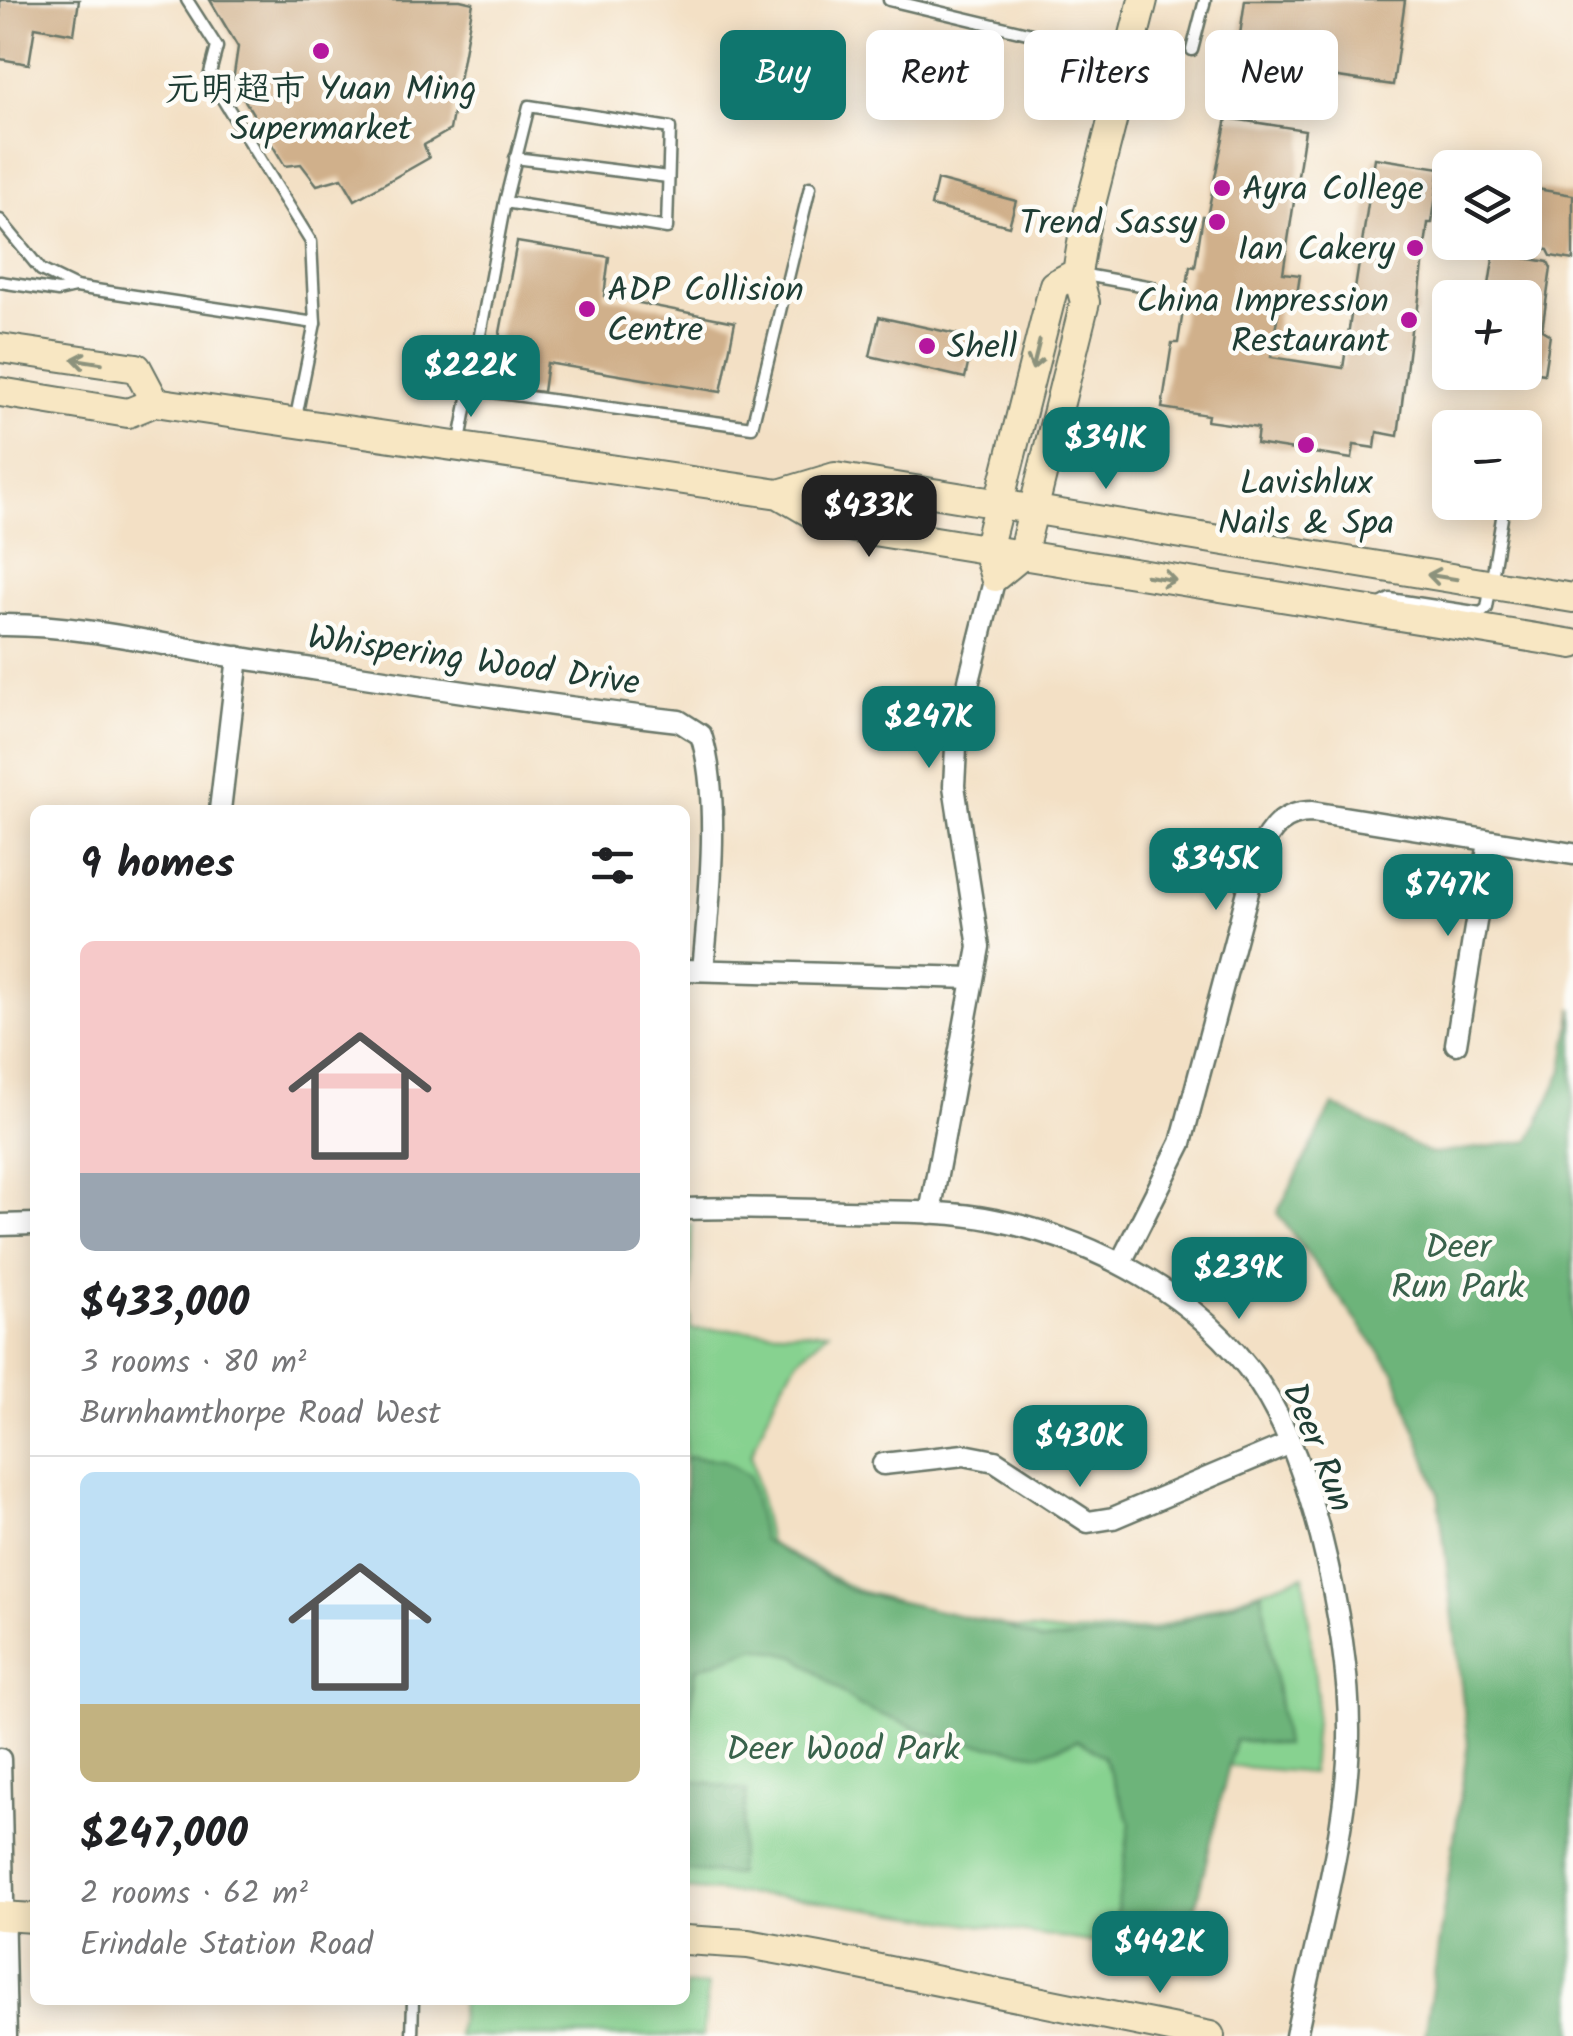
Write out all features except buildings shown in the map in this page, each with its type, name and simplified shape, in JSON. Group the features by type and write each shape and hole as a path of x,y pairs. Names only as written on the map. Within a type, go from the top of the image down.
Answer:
{"main road":[{"path":"1136,30 1144,0"},
{"path":"1076,273 1054,285 986,550 995,577 1022,555 1084,302 1076,273 1113,120"},
{"path":"0,348 136,368 155,402"},
{"path":"0,392 128,413 155,402 779,494 830,524 1573,644"},
{"path":"779,494 835,478 1573,598"},
{"path":"2,1916 30,1918"},
{"path":"690,1940 748,1944 820,1957 1210,2036"}],"street":[{"path":"930,1213 980,947 954,786 957,729 995,577"},
{"name":"Whispering Wood Drive","path":"0,625 60,627 679,721 701,735 709,768 710,852 694,970"},
{"path":"221,805 238,657"},
{"path":"1121,1262 1181,1142 1258,854 1267,834 1295,812 1312,812 1573,854"},
{"path":"1456,1044 1489,842"},
{"path":"694,970 974,978"},
{"name":"Deer Run","path":"690,1209 930,1213 995,1220 1068,1242 1121,1262 1170,1294 1219,1338 1259,1383 1290,1442 1312,1504 1331,1578 1349,1738 1342,1813 1296,2036"},
{"path":"0,1225 30,1224"},
{"path":"883,1464 964,1454 995,1461 1088,1522 1113,1518 1290,1442"},
{"path":"0,1758 6,2036"}],"lane":[{"path":"187,0 217,46 209,78 310,242 315,323 295,423"},
{"path":"888,0 1024,33"},
{"path":"1192,50 1205,0"},
{"path":"459,447 504,202 530,106 670,128 666,228 504,202"},
{"path":"515,158 668,177"},
{"path":"470,389 752,427 810,187"},
{"path":"0,220 41,270 76,287 315,323"},
{"path":"1076,273 1152,287"},
{"path":"0,282 58,291 76,287"},
{"path":"1369,611 1390,598 1481,612 1487,608 1502,520"},
{"path":"412,2036 413,2005"}],"green space":[{"name":"Deer Run Park","path":"1573,1008 1573,2036 1425,2036 1468,1744 1438,1492 1395,1373 1277,1213 1333,1105 1431,1154 1530,1141 1563,1070"},
{"name":"Deer Wood Park","path":"690,1224 692,1224 690,1329"},
{"name":"Deer Wood Park","path":"690,1329 828,1332 798,1359 776,1395 751,1455 769,1543 856,1590 981,1624 1069,1634 1153,1629 1304,1575 1317,1695 1311,1773 1220,1765 1172,1954 804,1899 690,1889"},
{"path":"690,1457 723,1460 749,1476 763,1540 851,1591 1002,1625 1041,1641 1155,1632 1262,1592 1285,1745 1235,1740 1183,1959 1112,1944 1130,1822 1103,1756 1077,1740 1041,1754 942,1738 859,1706 796,1656 757,1647 696,1669 690,1713"},
{"path":"690,1780 747,1791 737,1875 690,1871"},
{"path":"690,1985 708,1986 703,2036 458,2036 461,2005 690,2005"}],"place":[{"name":"元明超市 Yuan Ming Supermarket","path":"321,51"},
{"name":"Ayra College","path":"1222,188"},
{"name":"Trend Sassy","path":"1217,222"},
{"name":"Ian Cakery","path":"1415,248"},
{"name":"ADP Collision Centre","path":"587,309"},
{"name":"China Impression Restaurant","path":"1409,320"},
{"name":"Shell","path":"927,346"},
{"name":"Lavishlux Nails & Spa","path":"1306,445"}]}
